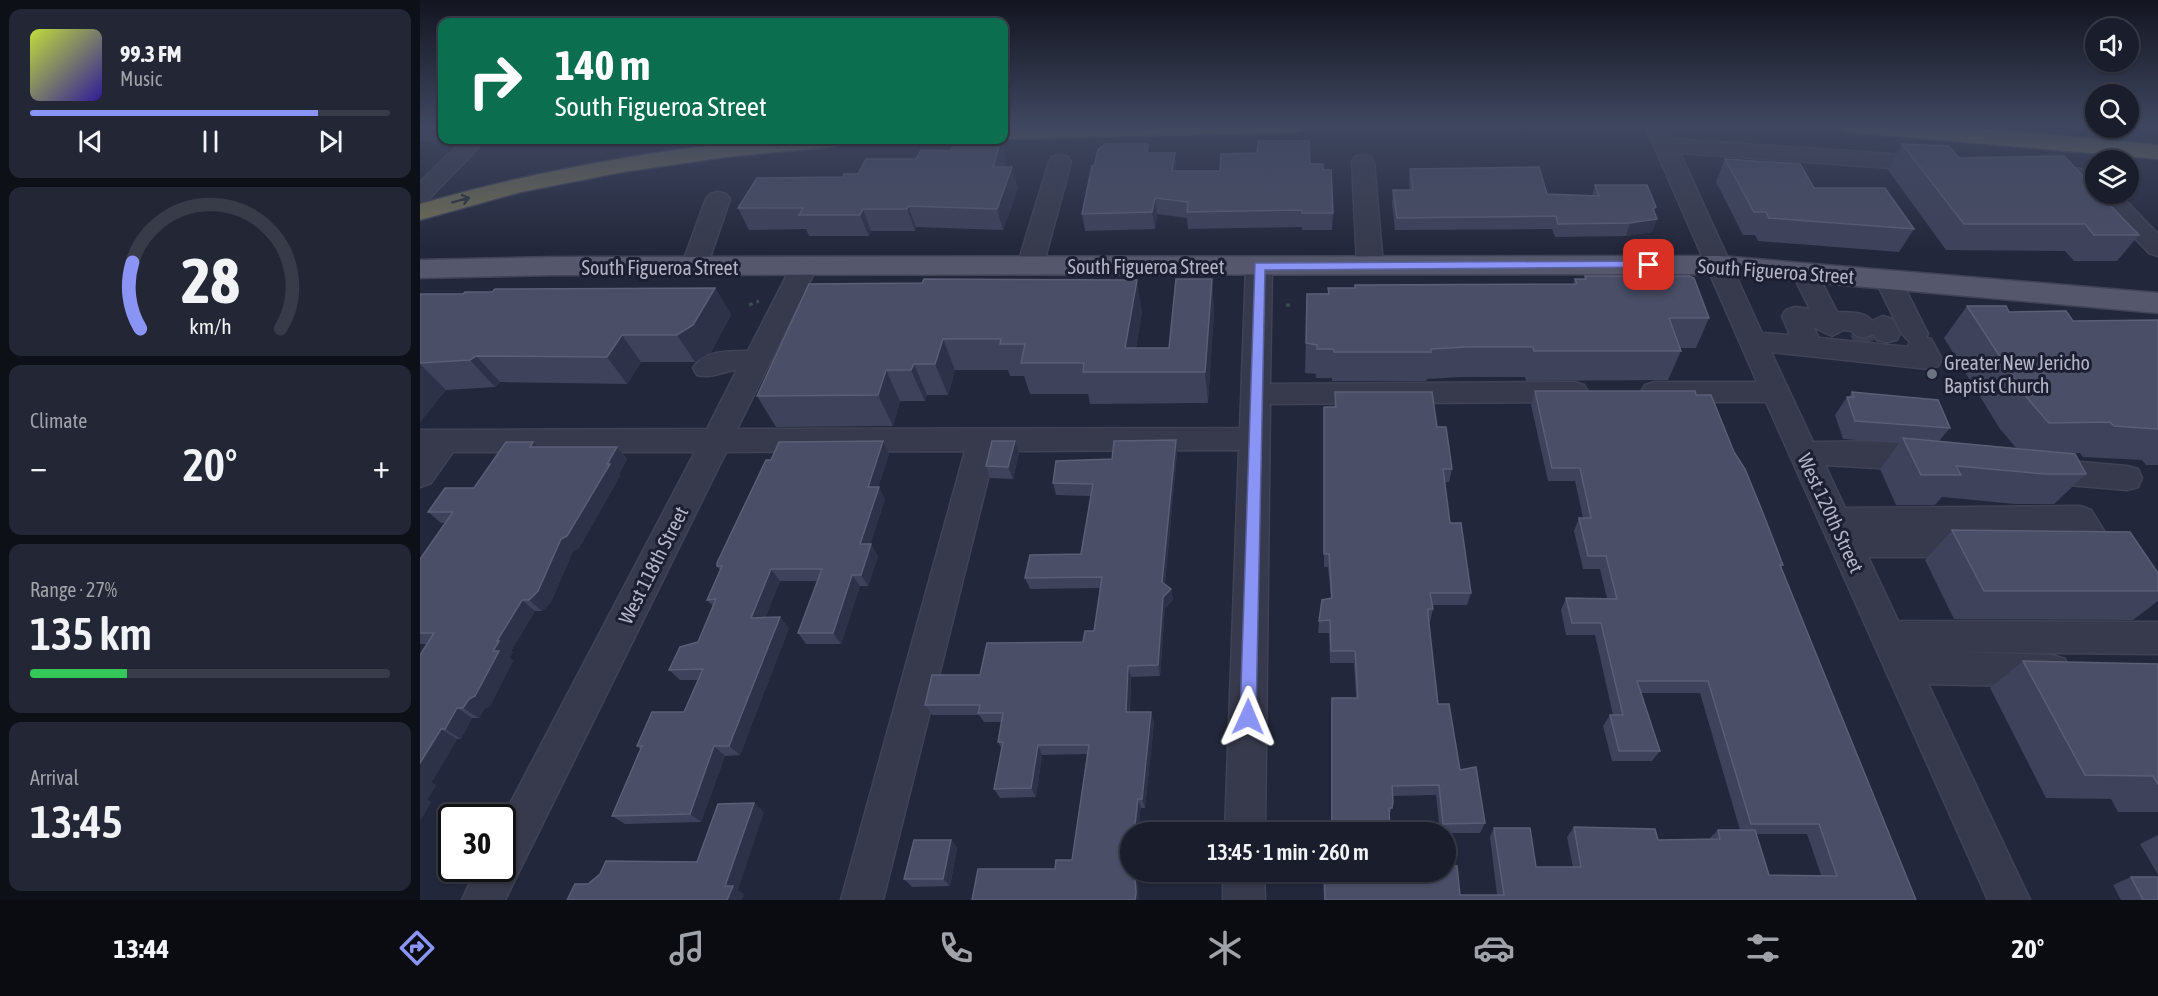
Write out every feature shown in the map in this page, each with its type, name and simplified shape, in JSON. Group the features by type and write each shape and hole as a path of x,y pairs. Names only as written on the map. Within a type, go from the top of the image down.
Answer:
{"highway":[{"path":"420,212 503,189 611,167"}],"main road":[{"name":"South Figueroa Street","path":"420,269 1720,265 2158,303"}],"street":[{"path":"420,195 448,167"},
{"path":"1030,267 1059,167"},
{"path":"1363,167 1370,266"},
{"name":"West 120th Street","path":"1676,167 1775,392 2008,900"},
{"path":"2017,168 2085,179"},
{"path":"694,267 718,199"},
{"path":"2116,204 2158,248"},
{"path":"1245,822 1259,266"},
{"name":"West 118th Street","path":"516,834 804,267"},
{"path":"1805,273 1835,334"},
{"path":"1752,341 1809,347 1835,334 1889,337 1888,280"},
{"path":"707,368 722,361 757,360"},
{"path":"1256,394 1598,392"},
{"path":"1634,392 1775,392"},
{"path":"420,475 433,440 1255,439"},
{"path":"862,900 983,440"},
{"path":"1803,453 1875,454 1957,462"},
{"path":"2015,468 2127,478"},
{"path":"2080,519 2097,545 1840,532 2080,519"},
{"path":"1887,636 2158,638"},
{"path":"1902,667 2088,672"},
{"path":"483,900 492,882"},
{"path":"1244,882 1244,900"}],"path":[{"path":"749,306 759,300"},
{"path":"1286,306 1294,306"}],"building":[{"path":"862,167 1012,167 997,209 908,206 907,209 863,209 860,215 799,215 803,208 738,208 757,178 843,177 844,174 858,174"},
{"path":"1092,167 1173,167 1172,171 1220,171 1220,167 1323,167 1323,170 1331,170 1333,213 1302,213 1302,210 1187,212 1188,202 1155,198 1152,212 1082,214"},
{"path":"1539,167 1547,194 1599,196 1595,185 1647,185 1656,207 1653,209 1657,219 1630,223 1558,224 1556,216 1397,218 1393,190 1413,190 1410,169"},
{"path":"1729,167 1802,167 1814,188 1885,188 1914,229 1769,218 1766,212 1754,212"},
{"path":"1920,167 2074,167 2085,178 2085,204 2109,204 2139,235 2094,235 2085,224 1964,224"},
{"path":"1585,276 1689,276 1694,278 1709,318 1669,318 1681,351 1534,351 1533,347 1466,347 1431,349 1431,352 1334,352 1333,349 1317,349 1317,345 1306,343 1307,294 1329,294 1328,288 1355,288 1355,285 1577,284 1575,279 1586,279"},
{"path":"924,279 1137,280 1125,348 1169,348 1176,279 1212,279 1205,372 1083,372 1084,363 1021,363 1025,344 1000,344 1001,339 943,339 935,364 914,364 911,370 886,370 878,395 757,396 809,284 922,283"},
{"path":"715,288 693,325 677,335 622,335 607,357 476,356 470,360 420,363 420,294 463,294 465,292 492,292 495,289"},
{"path":"1967,306 2006,306 2009,312 2066,311 2073,321 2158,320 2158,429 2114,426 2110,422 2049,423 2027,398"},
{"path":"1535,391 1695,391 1696,395 1711,395 1734,452 1745,469 1763,513 1783,565 1780,565 1916,900 1325,900 1324,882 1456,882 1456,866 1460,895 1504,895 1494,828 1530,828 1536,867 1581,867 1574,827 1655,829 1658,840 1720,839 1718,830 1755,830 1769,875 1837,876 1819,824 1751,824 1708,681 1637,681 1660,751 1619,751 1610,715 1623,715 1601,623 1572,623 1566,598 1617,599 1606,556 1588,556 1579,518 1591,518 1580,468 1552,468"},
{"path":"1335,392 1432,392 1437,427 1446,427 1452,469 1443,469 1450,523 1461,523 1471,593 1430,593 1433,609 1428,609 1428,615 1438,704 1449,704 1460,770 1476,767 1485,823 1443,822 1439,785 1392,786 1393,802 1392,808 1389,808 1390,822 1332,822 1332,698 1358,698 1355,651 1331,651 1330,620 1319,621 1322,600 1332,598 1329,554 1324,554 1324,407 1336,407"},
{"path":"1852,392 1938,400 1950,428 1855,421 1847,397 1854,397"},
{"path":"1903,438 2075,454 2086,474 2044,474 1956,466 1961,475 1921,475"},
{"path":"1176,440 1162,582 1171,589 1163,597 1158,665 1128,666 1126,712 1151,712 1142,799 1138,799 1135,822 1120,822 1120,882 1135,882 1135,900 972,900 978,869 1055,869 1056,860 1072,860 1089,745 1038,745 1031,788 994,789 1003,742 998,742 1003,713 978,713 980,705 925,705 932,675 980,675 987,643 1083,642 1085,631 1094,631 1102,577 1025,578 1030,555 1081,554 1093,484 1053,483 1056,461 1112,459 1114,441"},
{"path":"883,441 868,487 879,487 860,544 871,544 861,575 852,575 833,633 798,633 822,569 771,569 751,618 780,617 729,746 714,746 690,814 612,816 642,746 637,746 652,712 684,712 703,669 669,670 680,647 698,642 716,599 707,600 722,566 717,566 717,563 766,460 771,460 779,442"},
{"path":"992,441 1015,441 1008,467 986,466"},
{"path":"506,442 533,442 530,447 617,447 607,464 610,464 567,536 561,539 538,591 529,600 522,600 497,641 499,641 493,651 499,651 475,696 469,699 463,708 457,708 420,763 420,655 434,633 420,633 420,559 453,512 428,512 445,488 474,488"},
{"path":"1952,530 2130,532 2158,573 2158,591 1984,591"},
{"path":"2023,661 2158,664 2158,784 2153,776 2085,775"},
{"path":"754,803 725,886 733,886 727,900 567,900 575,884 588,884 600,874 606,861 697,862 718,804"},
{"path":"914,840 951,840 943,879 904,879"},
{"path":"2131,877 2158,877 2158,900 2143,900"}],"tunnel":[{"path":"1864,329 1870,342"}],"place":[{"name":"Greater New Jericho Baptist Church","path":"1932,374"}],"route":[{"path":"1248,717 1259,266 1649,265"}]}
